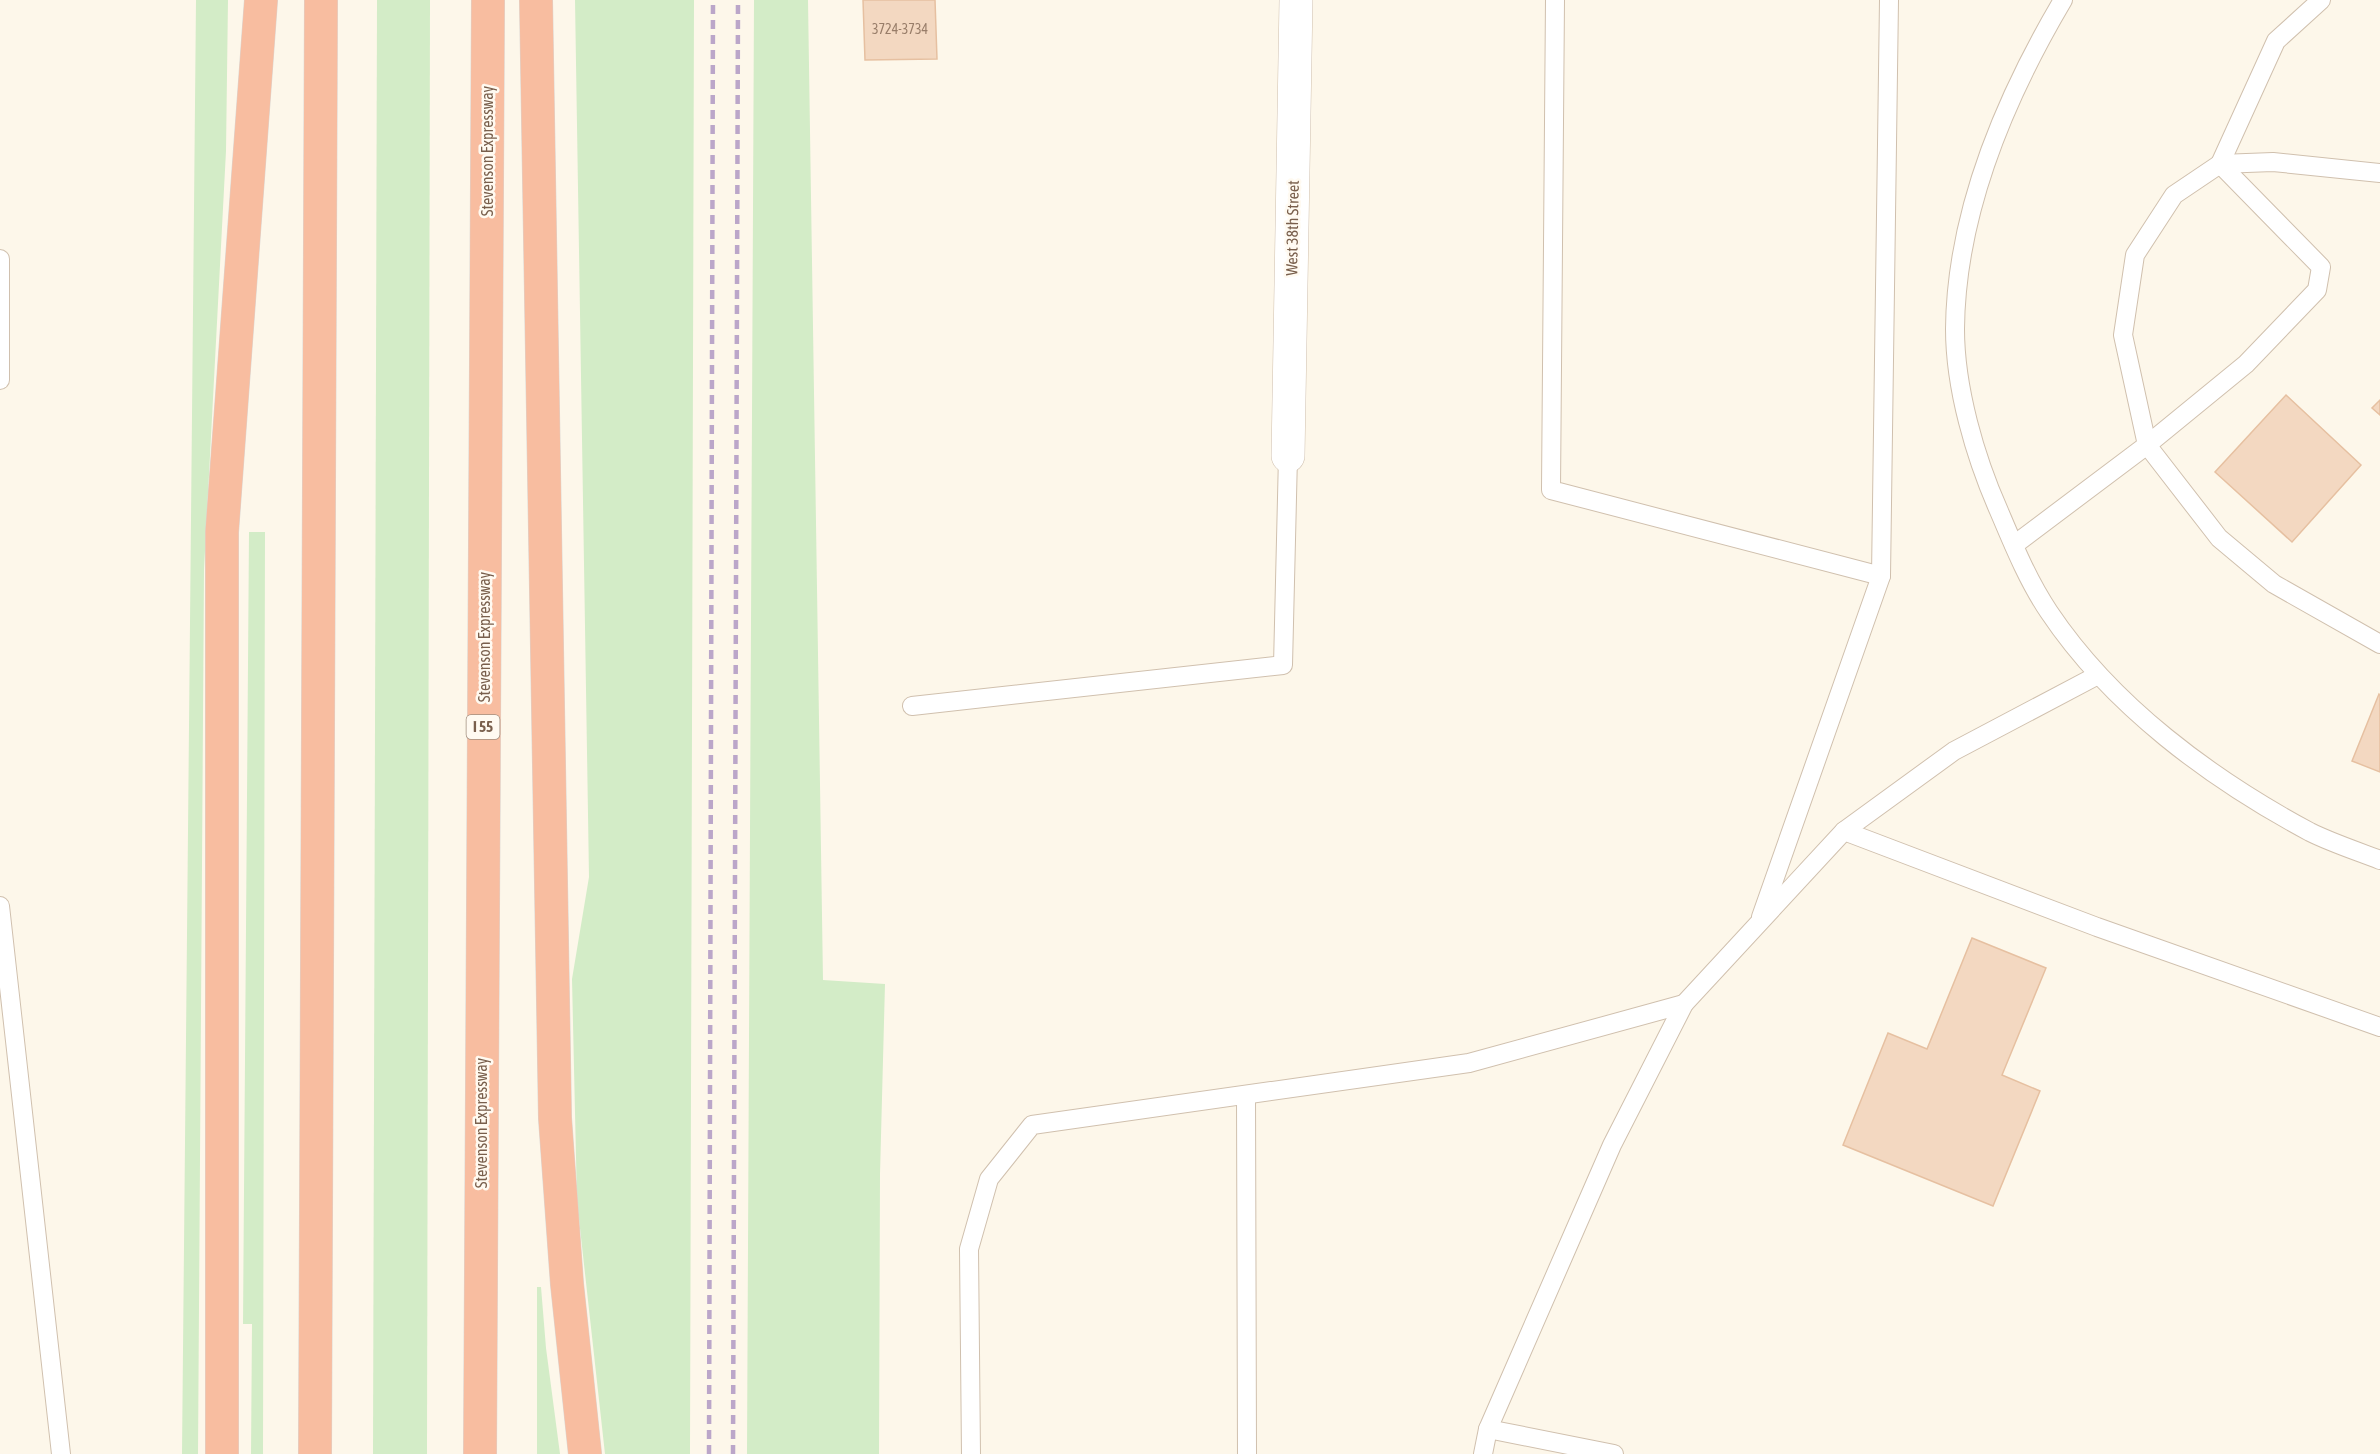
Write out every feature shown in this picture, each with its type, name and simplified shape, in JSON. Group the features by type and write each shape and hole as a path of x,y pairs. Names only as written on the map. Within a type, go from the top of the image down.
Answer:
{"highway":[{"path":"222,1454 222,532 261,0"},
{"path":"315,1454 321,0"},
{"name":"Stevenson Expressway","path":"480,1454 488,0"},
{"path":"536,0 555,1118 567,1284 585,1454"}],"street":[{"name":"West 38th Street","path":"1288,456 1296,0"}],"lane":[{"path":"1555,0 1551,490 1881,576"},
{"path":"1758,924 1881,576 1889,0"},
{"path":"2064,0 2031,55 2000,124 1978,188 1961,265 1955,330 1962,394 1982,472 2014,546 2048,611 2098,675 2163,734 2236,788 2312,833 2380,860"},
{"path":"2322,0 2276,41 2220,164 2174,195 2135,255 2123,334 2147,445 2219,538 2274,584 2380,644"},
{"path":"2220,164 2273,162 2380,173"},
{"path":"2014,546 2147,445 2246,364 2317,290 2321,267 2220,164"},
{"path":"0,259 0,380"},
{"path":"912,706 1283,665 1288,456"},
{"path":"1483,1454 1488,1429 1612,1145 1684,1004 1844,831 1953,751 2098,675"},
{"path":"1844,831 2097,927 2380,1027"},
{"path":"0,906 61,1454"},
{"path":"971,1454 969,1248 989,1179 1032,1125 1470,1063 1684,1004"},
{"path":"1246,1095 1247,1454"},
{"path":"1488,1429 1614,1454"}],"green space":[{"path":"196,0 228,0 226,151 204,570 198,1454 182,1454"},
{"path":"377,0 430,0 427,1454 373,1454"},
{"path":"575,0 694,0 690,1454 605,1454 577,1201 572,979 589,877"},
{"path":"754,0 808,0 823,980 885,984 880,1174 879,1454 747,1454"},
{"path":"249,532 265,532 263,1454 251,1454 252,1324 243,1324"},
{"path":"537,1287 541,1287 546,1348 560,1454 537,1454"}],"building":[{"path":"863,0 935,0 937,59 865,60"},
{"path":"2286,395 2361,465 2292,542 2215,472"},
{"path":"2380,400 2380,415 2372,408"},
{"path":"2380,695 2380,772 2352,761"},
{"path":"1972,938 2046,968 2002,1075 2040,1091 1993,1206 1843,1145 1888,1033 1927,1049"}],"railway":[{"path":"709,1454 713,0"},
{"path":"733,1454 738,0"}]}
